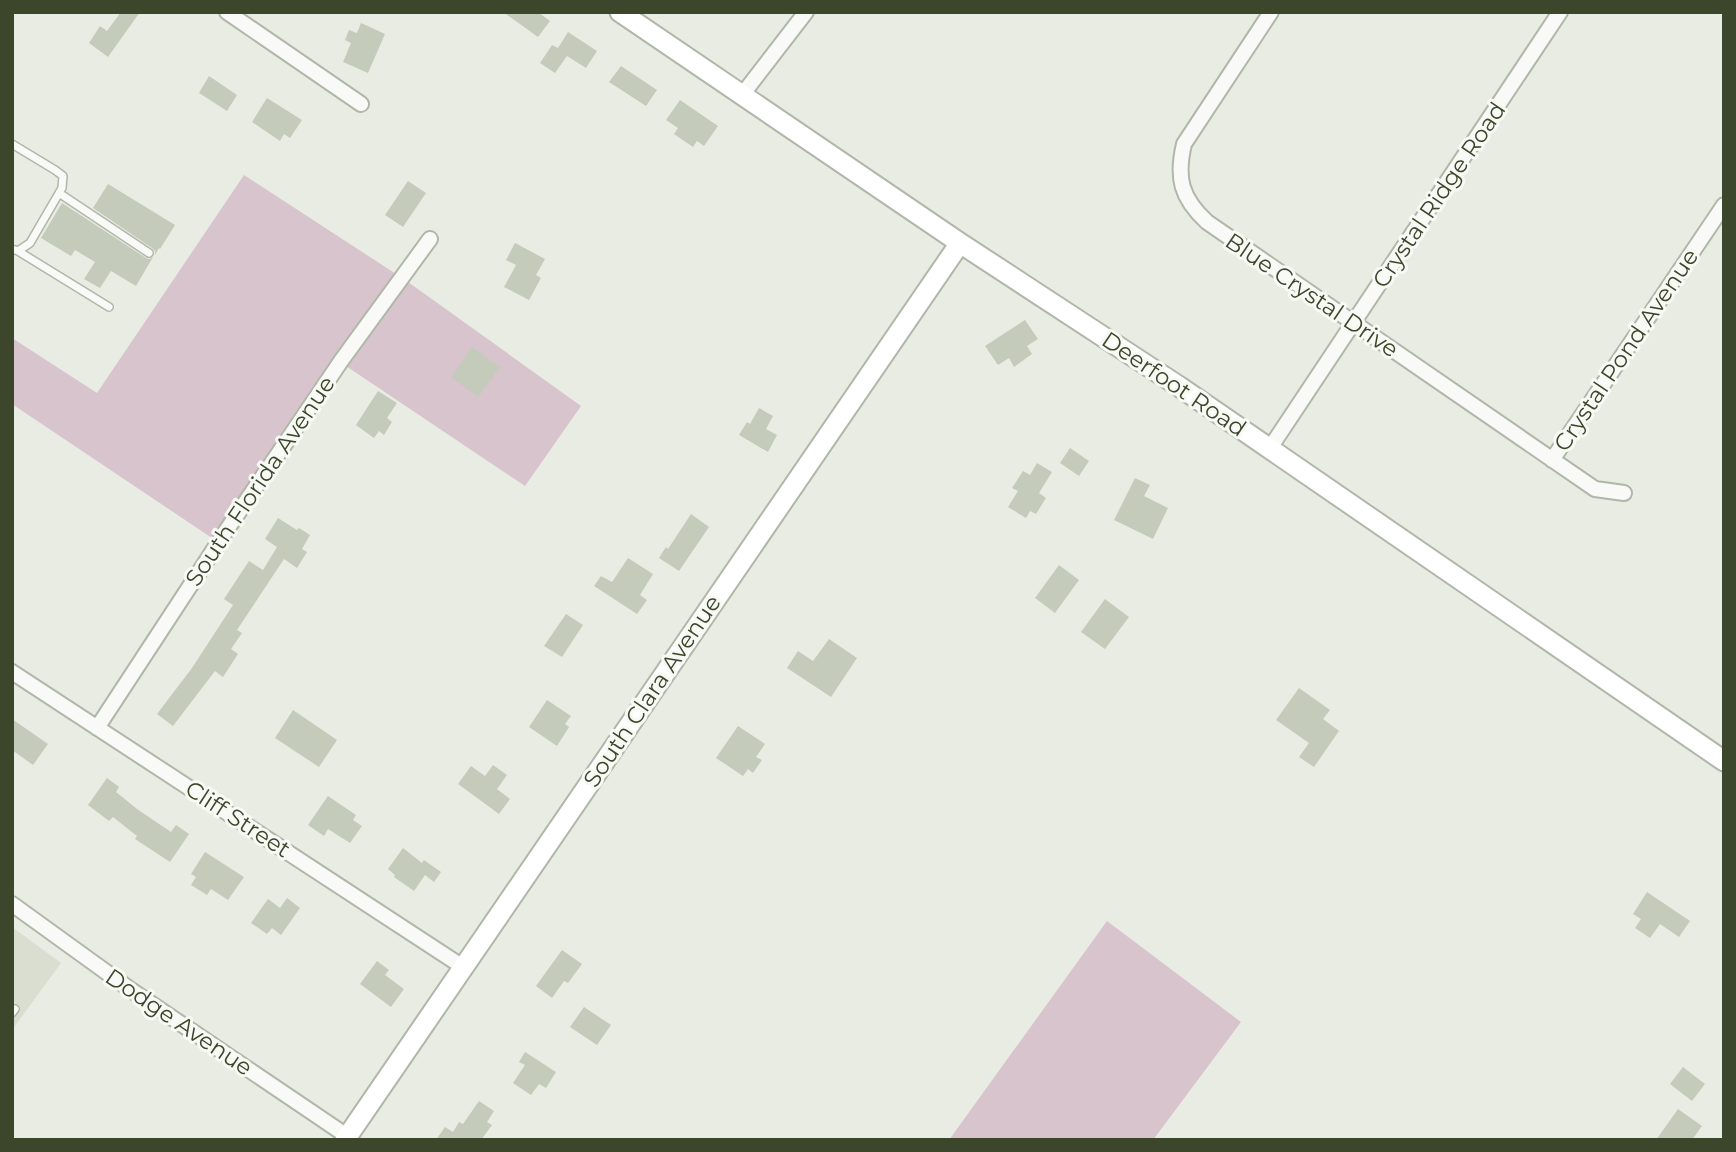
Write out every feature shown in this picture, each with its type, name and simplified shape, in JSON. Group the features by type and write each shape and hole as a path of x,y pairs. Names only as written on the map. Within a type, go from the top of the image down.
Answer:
{"street":[{"path":"227,12 361,104"},
{"name":"Deerfoot Road","path":"620,12 960,243 1270,448 1724,761"},
{"path":"742,95 806,12"},
{"name":"Blue Crystal Drive","path":"1271,12 1184,144 1179,174 1182,187 1196,212 1595,489 1624,493"},
{"name":"Crystal Ridge Road","path":"1270,448 1560,12"},
{"name":"Crystal Pond Avenue","path":"1552,460 1724,205"},
{"name":"South Florida Avenue","path":"97,728 311,405 430,239"},
{"name":"South Clara Avenue","path":"346,1138 960,243"},
{"name":"Cliff Street","path":"12,672 463,967"},
{"name":"Dodge Avenue","path":"12,904 131,990 346,1138"}],"lane":[{"path":"12,144 62,176 62,188 30,243 15,250"},
{"path":"59,193 149,253"},
{"path":"15,250 109,307"}],"shaded area":[{"path":"244,175 396,274 335,356 212,538 12,404 12,338 97,393"},
{"path":"408,282 581,406 525,486 346,366"},
{"path":"1107,921 1241,1022 1153,1140 949,1140"},
{"path":"12,927 61,963 12,1030"}],"building":[{"path":"121,12 140,12 108,57 89,43 100,26 107,31"},
{"path":"503,12 538,12 550,21 538,37"},
{"path":"361,23 385,34 368,73 343,62 351,43 345,40 349,30 357,33"},
{"path":"568,32 597,51 586,68 567,56 555,73 540,63 552,45 558,48"},
{"path":"621,66 657,90 646,106 609,82"},
{"path":"209,76 237,95 227,111 199,93"},
{"path":"267,98 302,120 290,138 284,134 280,141 252,122"},
{"path":"680,100 718,126 704,146 697,141 693,147 674,134 678,128 666,120"},
{"path":"408,181 426,193 403,227 385,215"},
{"path":"108,184 175,225 155,255 152,248 93,208"},
{"path":"62,203 146,258 153,257 136,286 111,271 100,288 84,279 95,262 75,250 71,256 41,238"},
{"path":"515,243 545,259 536,275 541,278 529,300 504,287 516,265 506,260"},
{"path":"1025,320 1038,339 1027,346 1032,354 1014,367 1009,358 998,365 985,346"},
{"path":"472,347 500,367 478,397 451,377"},
{"path":"378,391 397,403 387,418 392,422 384,435 379,431 374,438 356,425"},
{"path":"759,408 773,416 766,429 777,435 768,452 739,435 747,422 750,424"},
{"path":"1070,448 1089,461 1079,476 1060,463"},
{"path":"1037,463 1052,472 1039,493 1046,498 1036,514 1030,511 1026,518 1008,507 1018,491 1012,488 1023,471 1030,475"},
{"path":"1135,478 1150,485 1144,496 1168,508 1153,539 1114,520"},
{"path":"691,514 709,527 679,571 659,558"},
{"path":"278,518 310,535 302,549 307,552 297,568 284,559 237,630 242,633 231,649 238,654 223,677 215,671 173,726 157,714 192,668 233,605 224,599 249,561 263,570 277,547 265,539"},
{"path":"628,558 653,574 640,595 647,600 637,614 594,586 601,576 612,582"},
{"path":"1059,565 1079,580 1055,613 1035,598"},
{"path":"1105,599 1129,617 1105,649 1081,632"},
{"path":"566,614 583,625 562,657 544,646"},
{"path":"829,639 857,658 831,697 787,668 798,651 813,661"},
{"path":"1299,688 1330,710 1323,719 1339,731 1314,767 1299,757 1309,743 1276,720"},
{"path":"547,700 571,716 565,724 569,727 557,746 529,727"},
{"path":"293,710 337,740 319,767 275,738"},
{"path":"12,719 48,744 33,765 12,750"},
{"path":"738,726 765,744 756,757 762,760 753,773 748,769 743,776 716,758"},
{"path":"493,765 507,775 497,789 510,799 499,814 458,784 471,766 485,776"},
{"path":"107,778 119,787 116,792 137,809 171,832 176,825 189,834 170,862 135,839 137,836 113,817 109,821 88,805"},
{"path":"328,796 356,815 353,820 362,826 350,843 328,829 324,836 308,825"},
{"path":"403,848 422,863 424,860 441,872 434,882 425,875 414,891 394,877 388,869"},
{"path":"205,852 244,877 228,900 211,889 207,895 191,885 196,877 191,874"},
{"path":"1647,892 1690,921 1679,937 1660,924 1650,938 1635,928 1641,919 1633,914"},
{"path":"287,898 300,908 281,935 272,928 267,934 251,923 268,899 280,908"},
{"path":"562,950 582,964 568,983 564,981 552,998 536,986"},
{"path":"377,961 389,970 385,975 404,989 391,1007 360,984"},
{"path":"584,1007 611,1025 597,1045 570,1027"},
{"path":"525,1052 556,1072 546,1088 539,1084 531,1095 513,1083 525,1065 519,1062"},
{"path":"1683,1067 1705,1084 1692,1101 1670,1084"},
{"path":"479,1101 494,1111 487,1122 492,1125 481,1140 436,1140 445,1127 453,1132 459,1122 463,1124"},
{"path":"1678,1109 1702,1126 1692,1140 1656,1140"}]}
